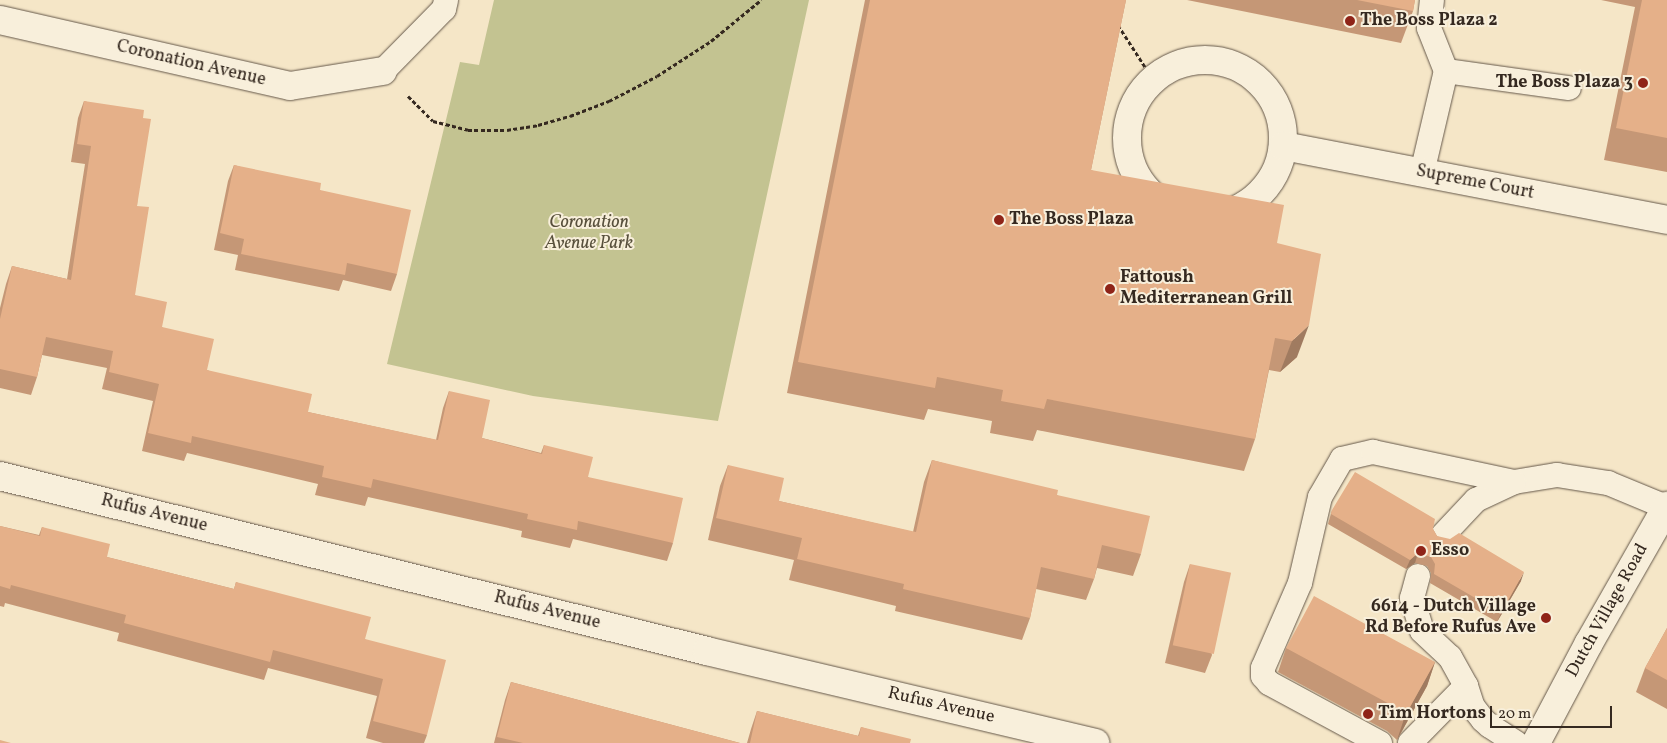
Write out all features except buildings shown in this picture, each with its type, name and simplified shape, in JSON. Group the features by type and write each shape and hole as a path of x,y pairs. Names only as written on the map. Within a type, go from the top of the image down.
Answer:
{"street":[{"name":"Coronation Avenue","path":"3,18 290,86 383,71"},
{"path":"1199,60 1224,62 1248,73 1267,90 1279,112 1282,146 1279,163 1267,186 1247,204 1223,214 1197,216 1172,209 1150,194 1134,173 1127,148 1128,122 1137,98 1153,79 1175,66 1199,60"},
{"name":"Supreme Court","path":"1282,146 1667,220"},
{"name":"Rufus Avenue","path":"0,476 697,648 1095,743"},
{"name":"Dutch Village Road","path":"1536,743 1589,643 1667,507"}],"lane":[{"path":"383,71 444,9 446,0"},
{"path":"1422,173 1446,71 1429,28 1432,0"},
{"path":"1446,71 1569,88"},
{"path":"1380,743 1269,683 1263,676 1263,668 1300,583 1320,497 1342,459 1373,452 1514,482"},
{"path":"1443,535 1476,500 1514,482 1557,475 1608,483 1667,507"},
{"path":"1418,576 1412,598 1422,630 1450,657 1466,686 1473,707 1490,726 1516,743"},
{"path":"1410,743 1466,686"}],"path":[{"path":"383,71 433,121 468,130 507,130 538,125 609,101 657,76 712,41 761,0"},
{"path":"1115,20 1153,79"}],"green space":[{"name":"Coronation Avenue Park","path":"494,0 809,0 718,421 533,396 387,364 460,62 479,65"}],"place":[{"name":"The Boss Plaza 2","path":"1350,21"},
{"name":"The Boss Plaza 3","path":"1643,83"},
{"name":"The Boss Plaza","path":"999,220"},
{"name":"Fattoush Mediterranean Grill","path":"1110,289"},
{"name":"Esso","path":"1421,551"},
{"name":"6614 - Dutch Village Rd Before Rufus Ave","path":"1546,618"},
{"name":"Tim Hortons","path":"1368,714"}]}
